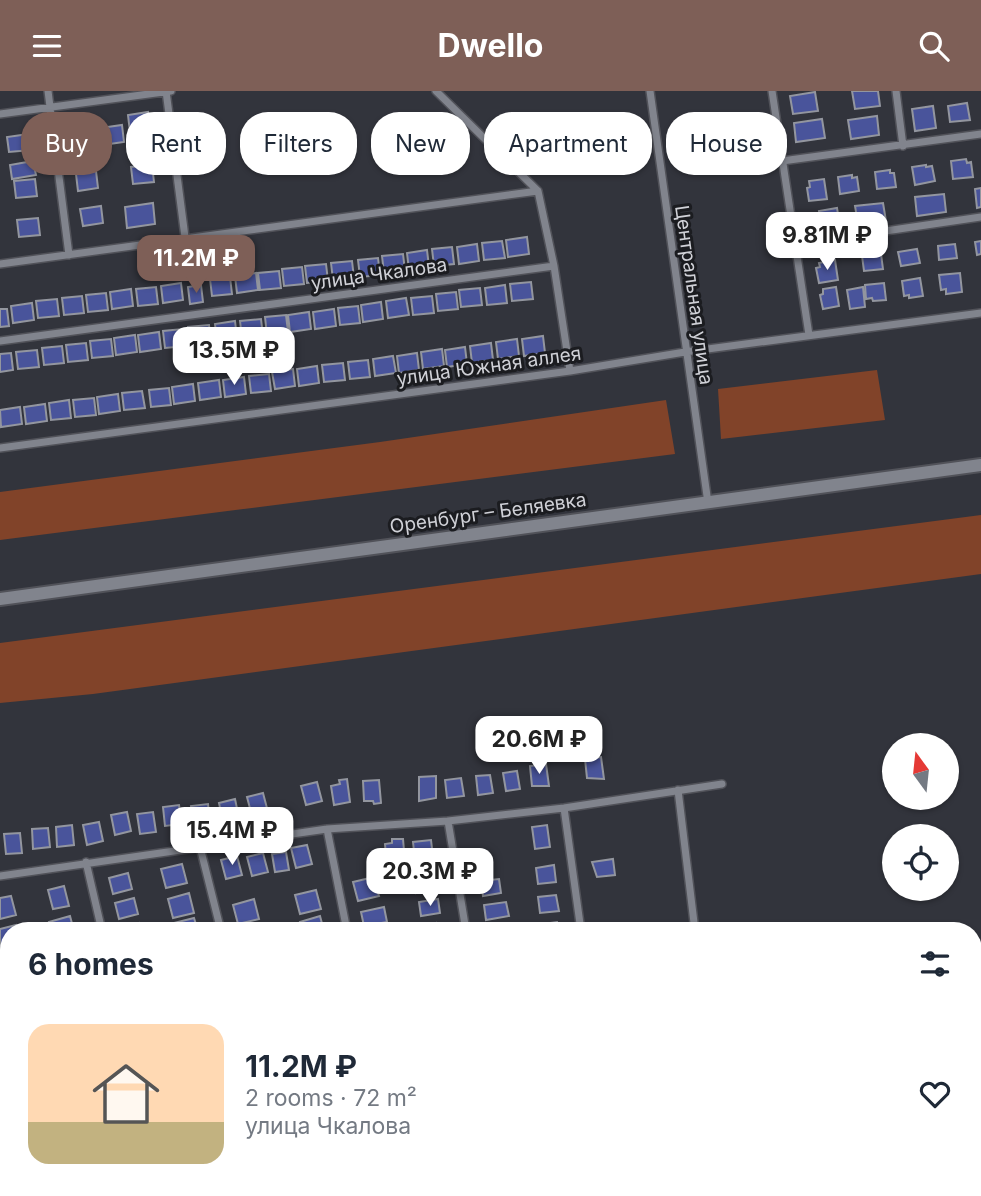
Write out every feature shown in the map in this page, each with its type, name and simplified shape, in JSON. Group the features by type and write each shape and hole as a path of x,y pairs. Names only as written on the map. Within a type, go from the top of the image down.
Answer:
{"main road":[{"name":"Оренбург – Беляевка","path":"0,600 981,465"}],"street":[{"path":"48,91 69,255"},
{"path":"0,114 168,91 185,237"},
{"path":"436,91 538,191 554,266 570,371"},
{"name":"Центральная улица","path":"650,91 708,503"},
{"path":"772,91 775,112"},
{"path":"896,91 903,146"},
{"path":"787,160 981,134"},
{"path":"785,175 809,335"},
{"path":"0,264 538,191"},
{"path":"797,244 981,218"},
{"name":"улица Чкалова","path":"0,341 554,266"},
{"name":"улица Южная аллея","path":"0,448 981,313"},
{"path":"0,876 327,829 448,821 722,785"},
{"path":"678,790 694,922"},
{"path":"564,807 580,922"},
{"path":"448,821 465,922"},
{"path":"327,829 345,922"},
{"path":"200,848 219,922"},
{"path":"86,862 100,922"}],"shaded area":[{"path":"877,370 885,420 721,439 718,389"},
{"path":"666,400 675,454 0,540 0,492 380,442"},
{"path":"981,515 981,574 93,694 0,703 0,643"}],"building":[{"path":"852,91 878,91 880,106 855,109"},
{"path":"815,92 818,111 793,114 790,96"},
{"path":"967,103 970,120 950,122 948,106"},
{"path":"933,106 936,128 915,131 912,109"},
{"path":"877,116 879,135 851,139 848,120"},
{"path":"822,119 825,138 796,142 794,123"},
{"path":"122,125 124,142 112,144 112,126"},
{"path":"21,135 21,151 9,152 7,137"},
{"path":"966,159 967,163 971,162 973,177 953,179 951,161"},
{"path":"21,163 21,175 36,175 12,179 10,165"},
{"path":"932,166 935,181 915,185 912,167"},
{"path":"890,170 890,173 894,173 896,187 877,189 875,172"},
{"path":"76,175 96,175 98,188 78,191"},
{"path":"132,175 153,175 154,182 133,184"},
{"path":"852,175 852,178 857,177 859,191 840,194 838,177"},
{"path":"35,179 37,196 16,198 14,181"},
{"path":"824,179 827,199 809,201 809,181"},
{"path":"981,188 981,207 977,208 975,189"},
{"path":"944,194 946,212 917,216 915,197"},
{"path":"153,203 155,224 127,228 125,207"},
{"path":"883,203 886,221 858,224 855,206"},
{"path":"101,206 103,223 83,226 80,209"},
{"path":"837,208 840,226 821,226 819,211"},
{"path":"38,218 40,235 19,237 17,220"},
{"path":"527,237 529,254 508,257 506,240"},
{"path":"502,241 505,258 484,260 482,243"},
{"path":"981,241 981,254 977,255 975,242"},
{"path":"477,244 479,261 459,264 457,247"},
{"path":"955,244 957,258 939,260 938,246"},
{"path":"452,247 454,264 434,266 432,249"},
{"path":"917,249 920,263 901,266 898,252"},
{"path":"427,250 429,267 409,270 407,253"},
{"path":"403,254 405,271 384,273 382,256"},
{"path":"881,254 883,269 864,271 862,256"},
{"path":"378,258 380,275 360,277 358,260"},
{"path":"835,260 838,280 819,283 816,268 820,267 819,263"},
{"path":"352,261 354,278 333,280 331,263"},
{"path":"326,264 328,281 307,283 305,266"},
{"path":"302,267 304,284 284,286 282,269"},
{"path":"279,271 281,288 260,290 258,273"},
{"path":"256,273 258,290 237,293 235,276"},
{"path":"960,273 962,292 946,294 946,289 941,290 939,275"},
{"path":"230,277 232,294 212,296 210,279"},
{"path":"920,278 923,296 904,296 902,281"},
{"path":"531,282 533,299 512,301 510,284"},
{"path":"181,283 183,300 163,303 161,286"},
{"path":"884,283 886,300 866,299 865,285"},
{"path":"201,285 203,302 190,304 188,287"},
{"path":"505,285 507,303 487,305 485,288"},
{"path":"156,287 158,304 138,306 136,289"},
{"path":"836,287 839,306 823,309 820,295 823,294 823,289"},
{"path":"863,287 865,307 850,309 847,290"},
{"path":"480,288 482,305 461,307 459,290"},
{"path":"131,289 133,306 112,309 110,292"},
{"path":"456,292 458,309 438,311 436,294"},
{"path":"106,293 108,310 88,312 86,295"},
{"path":"82,296 84,313 64,315 62,298"},
{"path":"432,296 434,313 413,315 411,298"},
{"path":"406,298 409,315 388,318 386,301"},
{"path":"57,299 59,316 38,318 36,301"},
{"path":"381,302 383,319 363,322 361,305"},
{"path":"32,303 34,320 13,323 11,306"},
{"path":"358,306 360,323 340,325 338,308"},
{"path":"0,309 7,309 9,326 0,327"},
{"path":"334,309 336,326 315,329 313,312"},
{"path":"309,312 311,329 290,332 288,315"},
{"path":"286,315 288,332 267,335 265,317"},
{"path":"261,319 263,336 242,338 240,321"},
{"path":"235,321 237,338 217,341 215,324"},
{"path":"209,325 211,342 190,344 188,327"},
{"path":"183,329 186,346 165,348 163,331"},
{"path":"159,332 161,349 140,352 138,335"},
{"path":"135,335 137,352 116,355 114,338"},
{"path":"543,336 545,353 524,356 522,339"},
{"path":"111,339 113,356 92,358 90,341"},
{"path":"517,339 519,356 498,359 496,342"},
{"path":"86,343 88,360 68,362 66,345"},
{"path":"491,343 493,360 472,363 470,346"},
{"path":"62,346 64,363 44,365 42,348"},
{"path":"465,347 467,364 447,367 445,350"},
{"path":"442,349 444,366 423,369 421,352"},
{"path":"37,350 39,367 18,369 16,352"},
{"path":"11,353 13,370 0,372 0,354"},
{"path":"417,353 419,370 399,373 397,356"},
{"path":"393,356 396,373 375,376 373,359"},
{"path":"368,360 370,377 350,379 348,362"},
{"path":"343,363 345,380 324,382 322,365"},
{"path":"317,366 319,383 299,386 297,369"},
{"path":"293,369 295,386 275,389 272,372"},
{"path":"269,374 271,391 251,393 249,376"},
{"path":"244,377 246,394 225,397 223,380"},
{"path":"219,380 221,397 200,400 198,383"},
{"path":"193,384 195,401 174,404 172,387"},
{"path":"169,388 171,405 151,407 149,390"},
{"path":"142,391 145,408 124,410 122,393"},
{"path":"118,394 120,411 99,414 97,397"},
{"path":"94,398 96,415 75,417 73,400"},
{"path":"69,400 71,418 51,420 49,403"},
{"path":"45,404 47,421 26,424 24,407"},
{"path":"20,407 22,424 1,427 0,410"},
{"path":"601,757 604,779 587,778 585,759"},
{"path":"546,764 549,786 532,786 530,766"},
{"path":"517,771 520,789 506,791 503,773"},
{"path":"490,775 493,793 478,795 476,776"},
{"path":"436,776 436,798 419,801 419,777"},
{"path":"461,778 464,796 447,798 445,780"},
{"path":"347,779 350,802 334,805 331,786 340,784 339,780"},
{"path":"379,780 381,803 364,801 363,781"},
{"path":"317,782 322,801 306,805 301,786"},
{"path":"263,793 268,812 252,816 247,797"},
{"path":"235,799 239,818 223,822 219,803"},
{"path":"208,804 210,823 194,825 191,806"},
{"path":"179,805 182,824 165,826 163,807"},
{"path":"127,812 131,831 115,835 111,815"},
{"path":"153,812 156,832 140,834 137,814"},
{"path":"99,822 103,841 87,845 83,825"},
{"path":"72,825 74,845 57,847 56,827"},
{"path":"547,825 550,847 535,849 532,827"},
{"path":"48,828 50,847 33,849 32,829"},
{"path":"20,833 22,853 6,854 4,834"},
{"path":"392,839 403,839 405,862 394,863 394,867 387,868 385,844 392,843"},
{"path":"431,840 433,857 415,860 413,842"},
{"path":"307,845 312,864 296,868 291,848"},
{"path":"286,852 289,870 275,872 272,854"},
{"path":"263,853 268,872 252,876 247,857"},
{"path":"237,856 242,875 226,879 221,860"},
{"path":"613,859 615,875 597,877 592,862"},
{"path":"182,864 187,883 166,888 161,869"},
{"path":"554,865 556,882 538,884 536,868"},
{"path":"128,873 132,889 113,894 109,878"},
{"path":"436,873 438,883 434,884 435,890 416,893 414,876"},
{"path":"374,877 379,896 358,901 353,882"},
{"path":"499,879 501,893 483,896 481,881"},
{"path":"64,886 69,906 53,909 48,890"},
{"path":"316,890 321,909 300,914 295,895"},
{"path":"189,893 194,913 173,918 168,899"},
{"path":"556,895 559,911 540,913 538,897"},
{"path":"11,896 16,915 0,919 0,898"},
{"path":"134,898 138,914 119,919 115,903"},
{"path":"254,899 259,919 237,922 233,905"},
{"path":"438,899 440,913 421,916 419,902"},
{"path":"506,902 509,916 486,920 484,905"},
{"path":"384,907 387,922 363,922 361,912"},
{"path":"70,916 72,922 49,922"},
{"path":"320,916 322,922 300,922"},
{"path":"194,918 195,922 178,922"}]}
